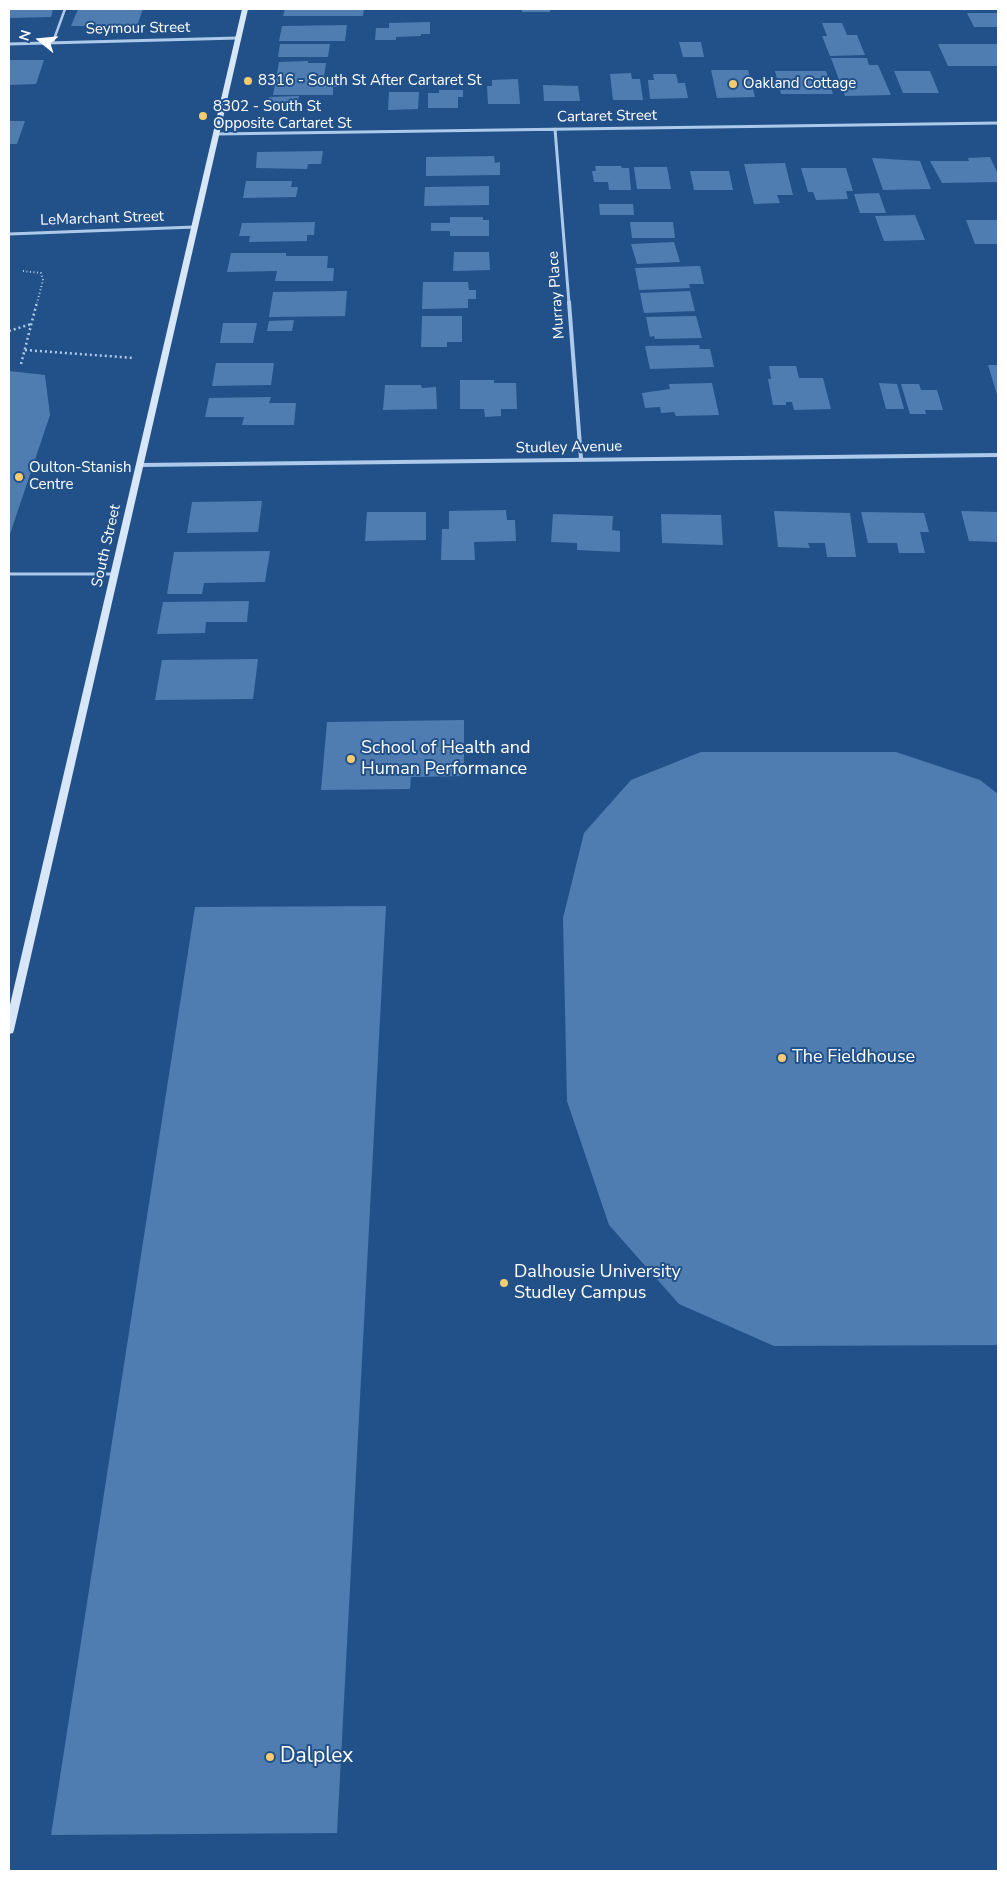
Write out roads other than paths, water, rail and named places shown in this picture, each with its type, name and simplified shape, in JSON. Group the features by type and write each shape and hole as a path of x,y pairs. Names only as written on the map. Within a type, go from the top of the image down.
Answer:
{"main road":[{"name":"South Street","path":"9,1030 245,9"}],"street":[{"name":"Seymour Street","path":"9,44 238,38"},
{"name":"Cartaret Street","path":"216,134 998,123"},
{"name":"Murray Place","path":"555,130 581,459"},
{"name":"LeMarchant Street","path":"9,234 195,227"},
{"name":"Studley Avenue","path":"140,465 998,455"}],"lane":[{"path":"53,42 65,9"},
{"path":"9,574 115,574"}],"place":[{"name":"8316 - South St After Cartaret St","path":"248,81"},
{"name":"Oakland Cottage","path":"733,84"},
{"name":"8302 - South St Opposite Cartaret St","path":"203,116"},
{"name":"Oulton-Stanish Centre","path":"19,477"},
{"name":"School of Health and Human Performance","path":"351,759"},
{"name":"The Fieldhouse","path":"782,1058"},
{"name":"Dalhousie University Studley Campus","path":"504,1283"},
{"name":"Dalplex","path":"270,1757"}]}
